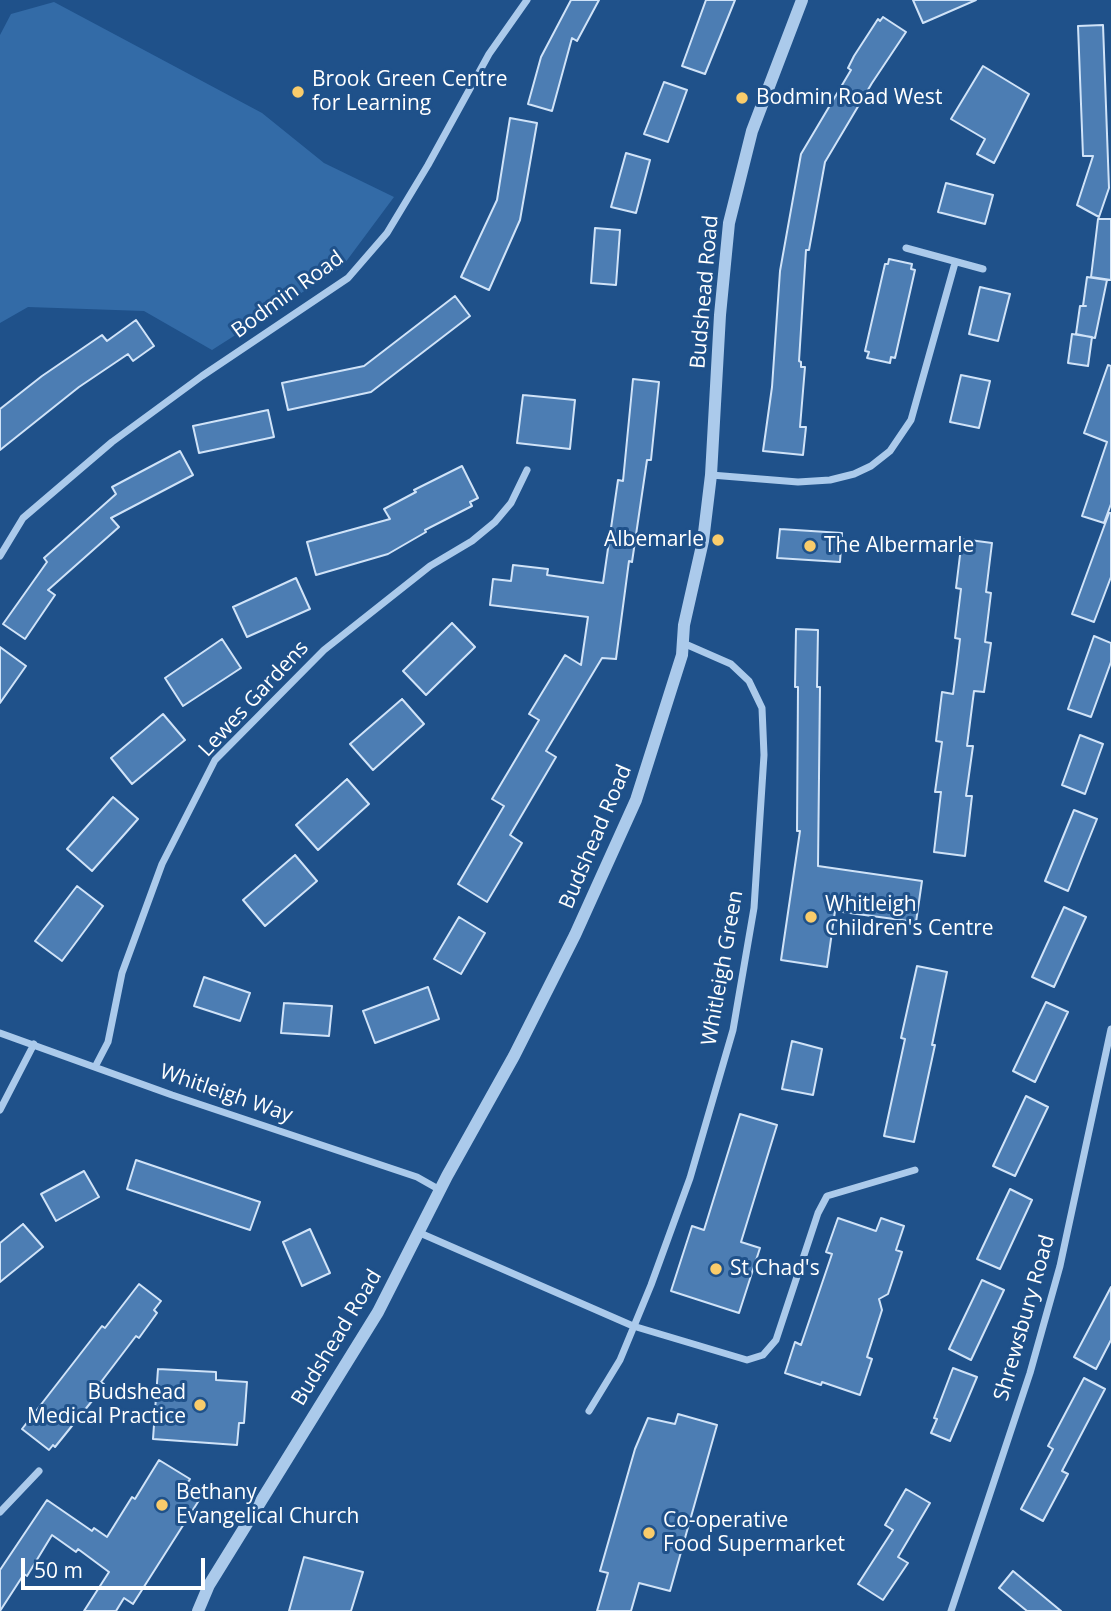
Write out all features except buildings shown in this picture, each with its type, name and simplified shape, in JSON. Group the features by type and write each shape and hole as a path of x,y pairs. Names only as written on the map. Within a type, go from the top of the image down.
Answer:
{"street":[{"name":"Bodmin Road","path":"0,556 23,518 112,442 202,376 348,278 387,233 489,54 527,0"},
{"name":"Budshead Road","path":"198,1611 209,1585 378,1312 575,935 636,800 682,655 684,625 703,541 711,474 729,223 752,131 802,0"},
{"path":"906,248 983,269"},
{"path":"711,474 798,482 830,480 871,466 890,451 911,420 955,263"},
{"name":"Lewes Gardens","path":"95,1066 108,1042 122,973 162,864 215,760 324,650 430,566 472,541 495,522 511,503 527,470"},
{"name":"Whitleigh Green","path":"589,1411 620,1360 651,1285 697,1154 733,1030 754,908 764,755 762,708 749,681 731,664 683,643"},
{"name":"Shrewsbury Road","path":"951,1611 1030,1373 1057,1278 1111,1030"},
{"name":"Whitleigh Way","path":"0,1033 417,1177 440,1190"},
{"path":"0,1110 34,1044"},
{"path":"420,1233 633,1325 747,1360 763,1355 776,1340 818,1213 827,1196 915,1170"},
{"path":"0,1512 39,1471"}],"shaded area":[{"path":"54,2 262,113 324,163 394,197 342,267 212,350 144,311 28,307 0,323 0,35 11,14"}],"place":[{"name":"Brook Green Centre for Learning","path":"298,92"},
{"name":"Bodmin Road West","path":"742,98"},
{"name":"Albemarle","path":"718,540"},
{"name":"The Albermarle","path":"810,546"},
{"name":"Whitleigh Children's Centre","path":"811,917"},
{"name":"St Chad's","path":"716,1269"},
{"name":"Budshead Medical Practice","path":"200,1405"},
{"name":"Bethany Evangelical Church","path":"162,1505"},
{"name":"Co-operative Food Supermarket","path":"649,1533"}]}
